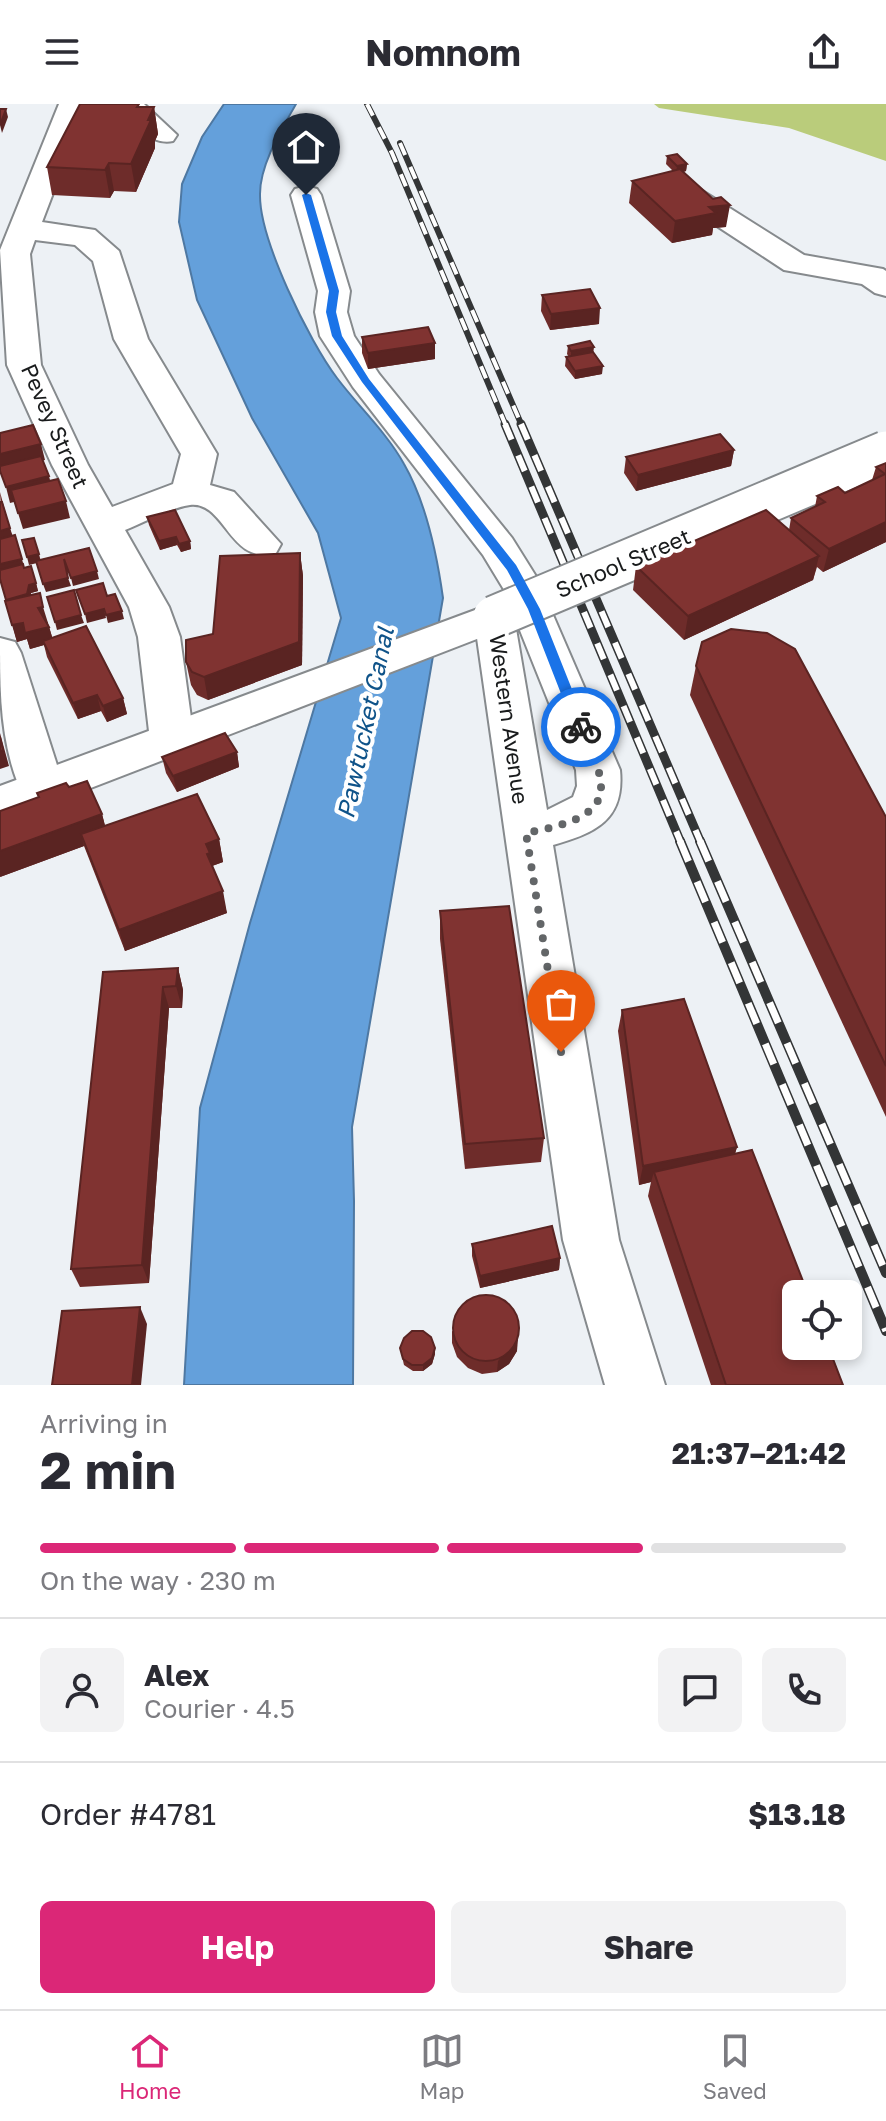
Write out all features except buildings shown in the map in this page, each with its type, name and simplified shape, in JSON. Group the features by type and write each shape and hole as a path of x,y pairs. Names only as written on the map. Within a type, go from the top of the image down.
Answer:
{"street":[{"name":"Pevey Street","path":"73,104 14,254 12,367 149,607 159,637 172,740"},
{"path":"127,104 163,135"},
{"path":"657,175 795,263 872,276 886,286"},
{"path":"306,195 334,291 331,312 337,336 365,380 511,568 534,609 598,770 602,788 597,802 581,816 557,827 526,833"},
{"path":"22,229 84,237 108,258 131,339 199,454 190,491"},
{"name":"School Street","path":"0,805 494,617 886,452"},
{"path":"103,524 190,491 221,501 262,544"},
{"name":"Western Avenue","path":"494,617 591,1240 635,1385"},
{"path":"0,653 42,790"}],"green space":[{"path":"654,104 886,104 886,161 789,128 659,108"}],"water":[{"name":"Pawtucket Canal","path":"224,104 296,104 273,147 261,183 262,213 268,237 288,289 313,340 345,388 389,441 412,479 430,529 443,598 352,1127 353,1385 184,1385 200,1108 250,923 341,618 318,533 252,418 197,300 179,222 182,184 202,137"}],"railway":[{"path":"367,104 392,153 506,426"},
{"path":"400,143 522,426"},
{"path":"505,424 681,843"},
{"path":"521,424 701,843"},
{"path":"680,841 886,1331"},
{"path":"700,841 886,1273"}],"way so far":[{"path":"561,1052 526,833 557,827 581,816 597,802 602,788 581,727"}],"route":[{"path":"306,195 331,276 334,291 331,312 337,336 365,380 498,547 534,609 581,727"}]}
